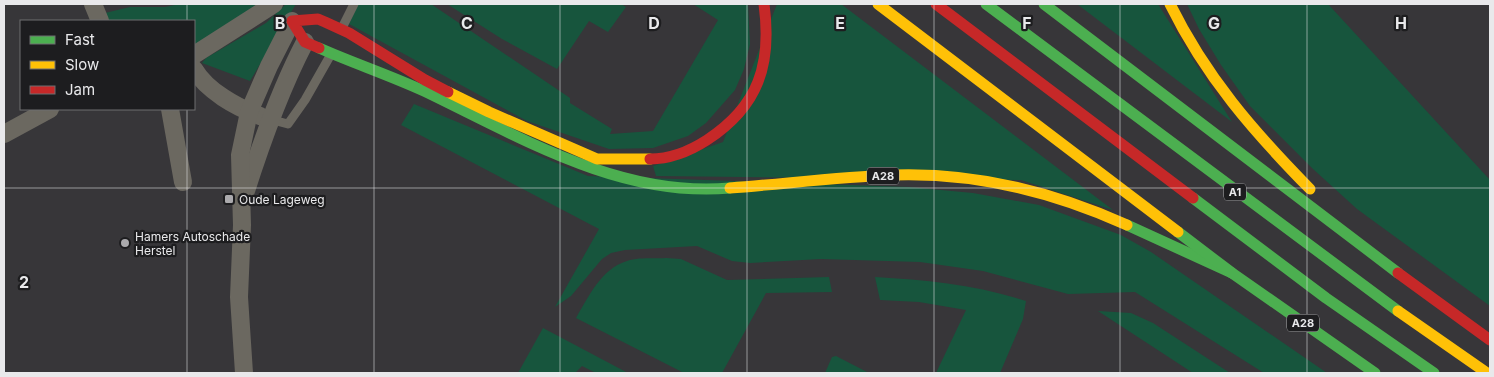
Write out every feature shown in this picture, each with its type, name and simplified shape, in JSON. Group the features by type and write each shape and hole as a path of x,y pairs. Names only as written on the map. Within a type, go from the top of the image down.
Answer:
{"highway":[{"name":"A28","path":"305,42 337,42 597,159 661,159 694,148 720,132 738,116 752,97 759,80 768,34 764,4"},
{"name":"A28","path":"878,4 1232,273 1376,373"},
{"name":"A1","path":"936,4 1326,298 1434,373"},
{"name":"A1","path":"986,4 1359,284 1487,373"},
{"path":"1044,4 1375,256 1490,340"},
{"path":"1170,4 1196,56 1227,101 1375,256"},
{"name":"A28","path":"292,20 318,19 337,42 393,77 576,163 652,186 677,190 712,190 893,175 986,181 1038,192 1081,206 1232,273"},
{"path":"292,20 305,42"}],"street":[{"path":"93,4 100,20"},
{"path":"195,54 274,4"},
{"path":"244,373 239,297 242,205 239,178 240,155 249,112 268,66 292,20"},
{"path":"242,205 269,119 286,78 305,42"},
{"path":"195,71 199,77 216,92 249,112 269,119"},
{"path":"4,134 48,110"},
{"path":"170,110 183,182"}],"lane":[{"path":"269,119 288,124 305,100 337,42 354,4"}],"green space":[{"path":"180,4 263,4 195,45 195,20 107,20 105,13 130,7 165,7"},
{"path":"286,4 296,4 250,81 202,63 206,58 266,23"},
{"path":"358,4 431,4 570,98 570,103 612,129 610,134 653,131 718,20 693,4 748,4 750,44 744,69 735,90 706,123 688,136 653,148 609,149 527,121 349,24"},
{"path":"447,4 621,4 626,7 608,32 589,21 557,69 502,39"},
{"path":"777,4 841,4 1113,210 1021,180 656,176 653,166 723,142"},
{"path":"1077,4 1158,4 1232,122"},
{"path":"1187,4 1328,4 1490,180 1490,306 1357,209 1313,169 1250,106 1221,65 1199,29"},
{"path":"414,104 588,176 909,187 973,193 1039,205 1121,235 1151,252 1327,373 1264,373 1135,292 1068,294 983,271 920,262 821,259 750,263 732,261 697,246 625,250 611,253 602,259 571,296 555,307 599,229 401,125"},
{"path":"636,259 681,259 727,280 829,277 832,292 766,293 722,373 684,373 576,318 591,292 610,270 627,261"},
{"path":"875,277 952,284 1008,295 1026,301 1023,319 1000,373 936,373 966,310 919,302 880,300"},
{"path":"1098,311 1131,313 1153,323 1230,373 1193,373"},
{"path":"543,328 628,373 596,373 582,366 575,373 518,373"},
{"path":"836,356 869,373 825,373 832,357"}],"traffic: fast":[{"path":"986,4 1398,311"},
{"path":"1044,4 1398,273"},
{"path":"319,48 424,91 534,145 610,174 649,184 689,189 730,188"},
{"path":"1193,198 1326,298 1434,373"},
{"path":"1127,225 1232,273"},
{"path":"1178,232 1232,273 1375,373"}],"traffic: slow":[{"path":"878,4 1178,232"},
{"path":"1170,4 1199,56 1232,102 1269,146 1310,189"},
{"path":"448,92 597,159 650,159"},
{"path":"730,188 892,175 953,177 1012,186 1042,194 1099,213 1127,225"},
{"path":"1398,311 1487,373"}],"traffic: jam":[{"path":"650,159 672,156 694,148 725,127 739,113 750,98 758,82 763,64 766,46 764,4"},
{"path":"936,4 1193,198"},
{"path":"319,48 305,42 292,21 318,19 325,22 349,33 448,92"},
{"path":"1398,273 1490,340"}],"place":[{"name":"Oude Lageweg","path":"229,199"},
{"name":"Hamers Autoschade Herstel","path":"125,243"}]}
